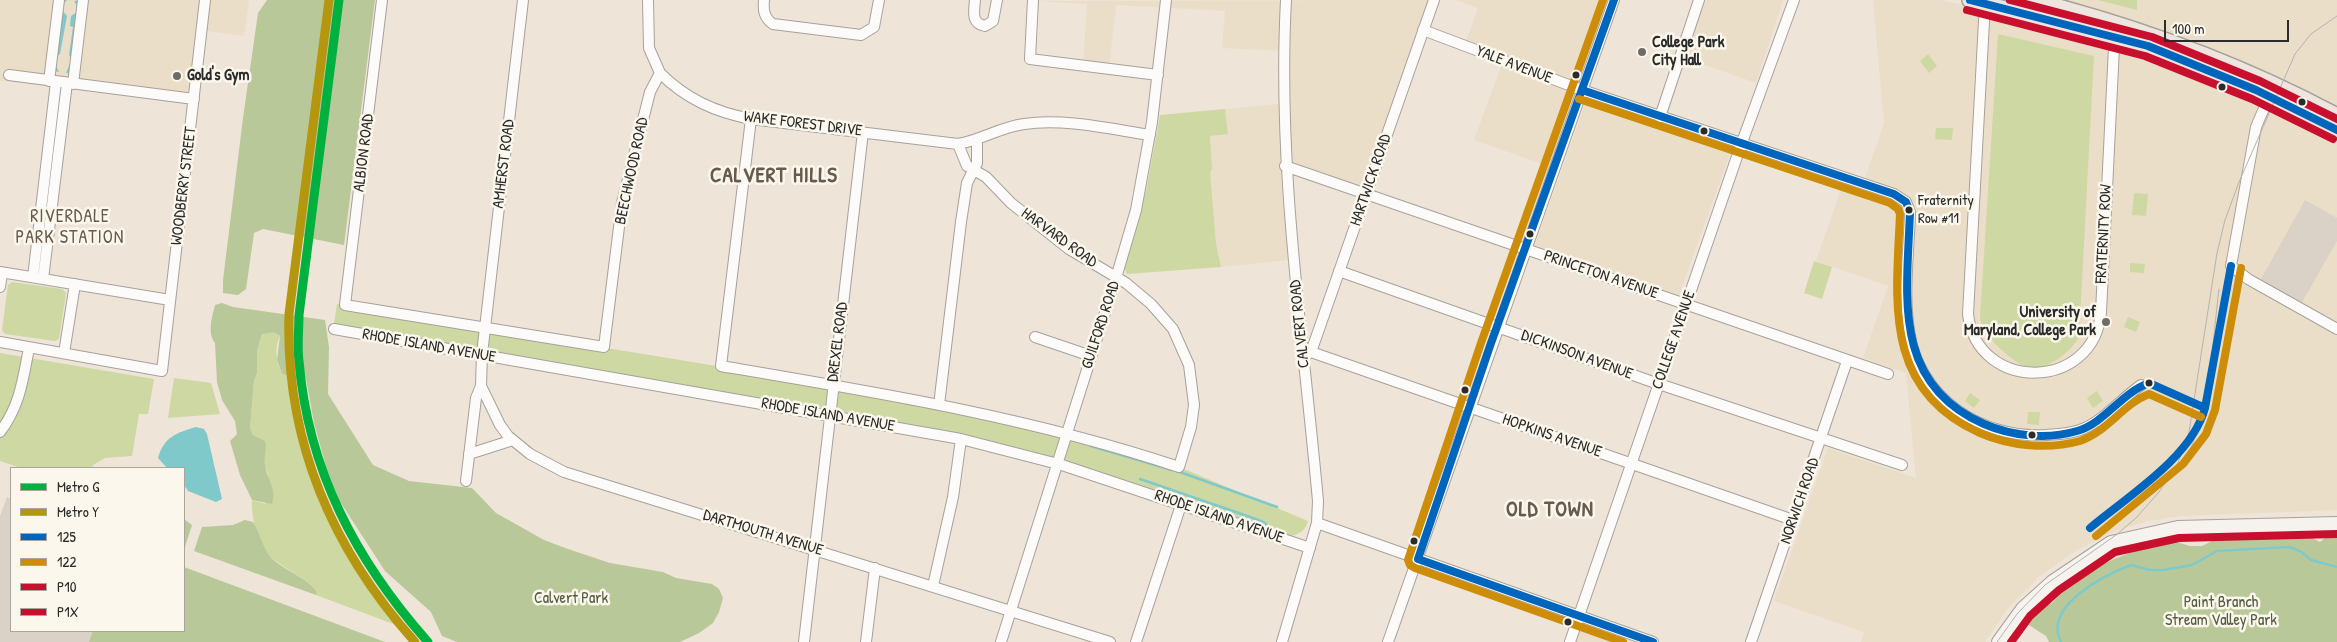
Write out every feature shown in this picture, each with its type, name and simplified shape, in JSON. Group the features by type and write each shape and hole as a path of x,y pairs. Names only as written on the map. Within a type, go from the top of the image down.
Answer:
{"main road":[{"path":"1970,0 2117,37 2178,57 2337,116"},
{"path":"2032,0 2156,36 2277,93 2337,130"},
{"path":"1999,642 2022,609 2053,582 2112,542 2178,528 2337,524"}],"street":[{"path":"38,278 59,0"},
{"path":"38,278 83,0"},
{"name":"WOODBERRY STREET","path":"64,353 162,371 205,0"},
{"name":"ALBION ROAD","path":"345,305 382,0"},
{"name":"AMHERST ROAD","path":"482,354 524,0"},
{"path":"648,0 649,48 660,73"},
{"path":"764,0 764,14 767,20 773,24 861,35 874,27 879,0"},
{"path":"975,0 974,18 977,23 985,26 993,21 997,0"},
{"path":"1033,0 1030,60 1158,75"},
{"name":"GUILFORD ROAD","path":"1000,642 1116,278 1138,201 1150,136 1166,0"},
{"name":"CALVERT ROAD","path":"1282,642 1317,523 1318,501 1307,354 1285,166 1283,51 1286,0"},
{"name":"HARTWICK ROAD","path":"1307,354 1339,271 1434,0"},
{"path":"1388,642 1469,407 1614,0"},
{"path":"1660,117 1699,0"},
{"name":"COLLEGE AVENUE","path":"1570,642 1778,39 1777,33 1788,0"},
{"name":"COLLEGE AVENUE","path":"1778,39 1783,36 1794,0"},
{"name":"FRATERNITY ROW","path":"1985,3 1968,314 1972,333 1981,347 1993,360 2014,370 2038,374 2065,366 2084,352 2098,328 2101,312 2114,48 2117,37"},
{"name":"YALE AVENUE","path":"1423,30 1582,90 1894,194 1906,202 1910,212 1908,314 1912,346 1918,362 1936,390 1961,414 1976,423 2014,434 2029,436 2070,432 2091,424 2141,385"},
{"name":"WAKE FOREST DRIVE","path":"660,73 671,84 704,105 728,114 751,119 958,144 977,140"},
{"name":"BEECHWOOD ROAD","path":"604,347 622,203 650,92 660,73"},
{"path":"9,75 194,99"},
{"path":"2277,93 2265,106 2256,127 2231,266 2248,279 2337,329"},
{"name":"RHODE ISLAND AVENUE","path":"751,119 720,366 834,385 1003,417 1117,446 1179,467"},
{"path":"939,405 961,222 967,183 977,164 977,140 1007,127 1040,122 1095,127 1150,136"},
{"name":"DREXEL ROAD","path":"804,642 863,132"},
{"name":"HARVARD ROAD","path":"958,144 967,166 986,177 1011,203 1069,249 1116,278 1126,282 1163,316 1177,336 1189,365 1194,405 1191,427 1179,467"},
{"name":"PRINCETON AVENUE","path":"1285,166 1888,374"},
{"name":"DICKINSON AVENUE","path":"1339,271 1659,384 1902,465"},
{"path":"0,287 1,273 170,300"},
{"path":"0,342 64,353 75,284"},
{"name":"RHODE ISLAND AVENUE","path":"345,305 604,347"},
{"name":"RHODE ISLAND AVENUE","path":"334,329 830,414 961,439 1056,464 1310,548"},
{"path":"1035,337 1090,356"},
{"path":"0,432 20,397 29,348"},
{"name":"DARTMOUTH AVENUE","path":"482,354 481,386 500,425 513,440 530,454 564,472 1110,642"},
{"name":"HOPKINS AVENUE","path":"1307,354 1469,407 1793,520"},
{"name":"NORWICH ROAD","path":"1751,642 1847,361"},
{"path":"466,481 476,398 481,386"},
{"path":"933,586 953,497 961,439"},
{"path":"470,454 513,440"},
{"path":"1136,642 1181,505"},
{"path":"1317,523 1653,642"},
{"path":"866,642 875,568"}],"shaded area":[{"path":"0,0 249,0 244,36 198,30 191,95 51,78 49,86 0,81"},
{"path":"1434,0 1366,194 1285,166 1283,51 1222,48 1225,11 1116,5 1109,67 1083,65 1087,4 1033,1"},
{"path":"1455,0 1614,0 1554,168 1474,140 1503,61 1464,46 1478,8"},
{"path":"1706,0 1783,0 1756,83 1685,58"},
{"name":"University of Maryland, College Park","path":"1873,0 1939,0 2072,29 2180,64 2337,135 2337,510 2180,516 2148,521 2115,531 2075,551 2040,576 2008,608 1985,642 1861,642 1864,632 1774,601 1828,448 1916,478 1906,373 1863,358 1888,286 1816,261 1841,189 1892,207 1891,190 1864,181 1884,123"},
{"path":"2043,0 2337,0 2337,112"},
{"path":"1586,101 1731,151 1679,295 1535,245"},
{"path":"1279,104 1282,192 1289,260 1221,267 1217,248 1201,242 1208,175 1212,168 1210,136 1228,133 1225,109"},
{"path":"2305,200 2337,218 2337,241 2301,304 2260,281"},
{"path":"7,497 10,498 10,632 97,632 93,642 0,642 0,516"},
{"path":"1579,616 1625,632 1621,642 1570,642"}],"green space":[{"path":"267,0 375,0 344,245 263,229 254,233 246,289 238,295 223,293 223,280 258,13"},
{"path":"2098,0 2137,0 2137,10"},
{"path":"1998,34 2094,56 2079,337 2065,354 2051,363 2036,368 2024,366 2005,353 1985,332 1980,317"},
{"path":"1928,54 1937,66 1929,73 1920,61"},
{"path":"1225,109 1228,134 1210,136 1212,168 1210,173 1216,244 1221,267 1127,274 1124,267 1146,191 1160,115"},
{"path":"1936,128 1953,128 1952,140 1935,139"},
{"path":"2134,193 2148,194 2146,216 2132,215"},
{"path":"1814,261 1832,267 1822,299 1804,293"},
{"path":"2130,263 2145,264 2144,273 2130,272"},
{"path":"12,282 62,289 66,293 59,339 55,341 5,334 2,330 8,285"},
{"name":"Calvert Park","path":"222,303 233,307 325,320 329,347 328,394 373,465 409,481 472,488 496,513 544,540 565,548 610,563 663,572 676,578 712,584 719,589 723,598 713,623 699,633 680,642 457,642 442,636 431,612 385,571 339,500 327,470 314,423 306,378 282,374 277,360 280,336 274,332 262,334 257,351 257,373 254,381 250,428 253,435 265,441 265,465 273,489 273,498 272,504 252,500 240,475 230,441 237,434 235,421 222,400 217,382 215,343 211,335 211,325 215,305"},
{"path":"337,304 833,385 1003,417 1179,467 1308,521 1302,531 1291,536 1028,452 333,330"},
{"path":"2128,317 2140,322 2136,332 2124,327"},
{"path":"268,331 280,336 276,355 282,374 292,377 306,377 307,381 291,383 305,450 327,511 358,569 396,625 316,595 317,592 313,587 271,557 257,534 252,500 265,504 268,473 265,467 265,441 253,435 250,428 254,381 257,373 257,351 262,334"},
{"path":"0,353 154,379 148,414 139,414 132,456 105,458 92,467 18,467 0,461"},
{"path":"174,378 211,383 220,414 168,418"},
{"path":"2097,391 2103,401 2093,408 2087,398"},
{"path":"1970,393 1980,400 1974,408 1965,401"},
{"path":"2028,412 2040,412 2039,425 2027,424"},
{"path":"185,520 192,525 185,547"},
{"path":"245,520 253,522 265,548 272,558 313,587 317,592 316,595 194,551 202,527 233,525"},
{"name":"Paint Branch Stream Valley Park","path":"2337,534 2337,642 2049,642 2046,636 2029,625 2032,617 2042,608 2052,603 2076,578 2114,559 2143,548 2173,541 2190,546 2202,546 2212,541 2310,537 2320,542 2327,536"},
{"path":"185,567 385,642 89,642 93,632 185,632"}],"water":[{"path":"62,0 67,0 63,4 62,10 67,16 60,54 56,57 55,64 59,72 54,71"},
{"path":"81,0 71,73 66,73 72,59 69,55 73,27 70,26 71,16 77,12 78,7 74,1"},
{"path":"196,427 204,429 207,434 222,499 216,502 188,491 185,486 185,467 166,467 158,458 167,441 182,431"}],"waterway":[{"path":"1091,446 1172,470"},
{"path":"1177,471 1277,507"},
{"path":"1140,479 1253,518 1265,523 1267,526"},
{"path":"2061,642 2057,629 2060,616 2068,604 2092,584 2131,565 2150,570 2163,570 2192,565 2217,551 2289,547 2300,551 2311,560 2337,567"}],"tram line":[{"path":"1997,642 2017,614 2045,585 2116,535 2136,518 2159,492 2178,463 2189,432 2217,253 2225,220 2239,182 2295,54 2311,34 2337,16"},
{"path":"2187,457 2195,437 2206,396 2219,289"}],"metro line":[{"name":"Y","path":"329,0 289,314 290,360 295,405 305,449 319,490 338,531 360,569 415,642"},
{"name":"G","path":"339,0 299,315 298,355 304,401 313,439 325,476 340,512 358,546 379,579 428,642"}],"transit line":[{"name":"122","path":"1603,0 1481,343 1408,560 1410,565 1415,568 1623,642"},
{"name":"125","path":"1614,0 1490,346 1418,559 1653,642"},
{"name":"125","path":"1970,0 2148,46 2256,90 2337,130"},
{"name":"P1X","path":"2010,0 2152,37 2260,81 2337,119"},
{"name":"P10","path":"1967,10 2145,56 2252,99 2333,139"},
{"name":"125","path":"1582,90 1894,194 1906,202 1910,212 1907,274 1908,305 1911,334 1919,361 1933,385 1954,407 1984,424 2018,434 2042,436 2066,434 2096,422 2130,394 2149,383 2205,408"},
{"name":"122","path":"1579,99 1890,203 1898,209 1900,214 1897,279 1898,311 1902,340 1911,368 1926,393 1949,415 1980,433 2016,444 2042,446 2068,444 2090,437 2131,404 2149,394 2201,417"},
{"name":"125","path":"2090,528 2140,489 2173,459 2198,426 2205,408 2231,266"},
{"name":"122","path":"2096,536 2183,464 2206,434 2215,410 2241,268"},
{"name":"P10","path":"2011,642 2030,616 2059,590 2115,552 2179,538 2337,534"}],"place":[{"name":"College Park City Hall","path":"1642,52"},
{"name":"Gold's Gym","path":"177,76"},
{"name":"Fraternity Row #11","path":"1909,210"},
{"name":"University of Maryland, College Park","path":"2106,322"}],"district":[{"name":"CALVERT HILLS","path":"774,176"},
{"name":"RIVERDALE PARK STATION","path":"70,227"},
{"name":"OLD TOWN","path":"1550,510"}]}
